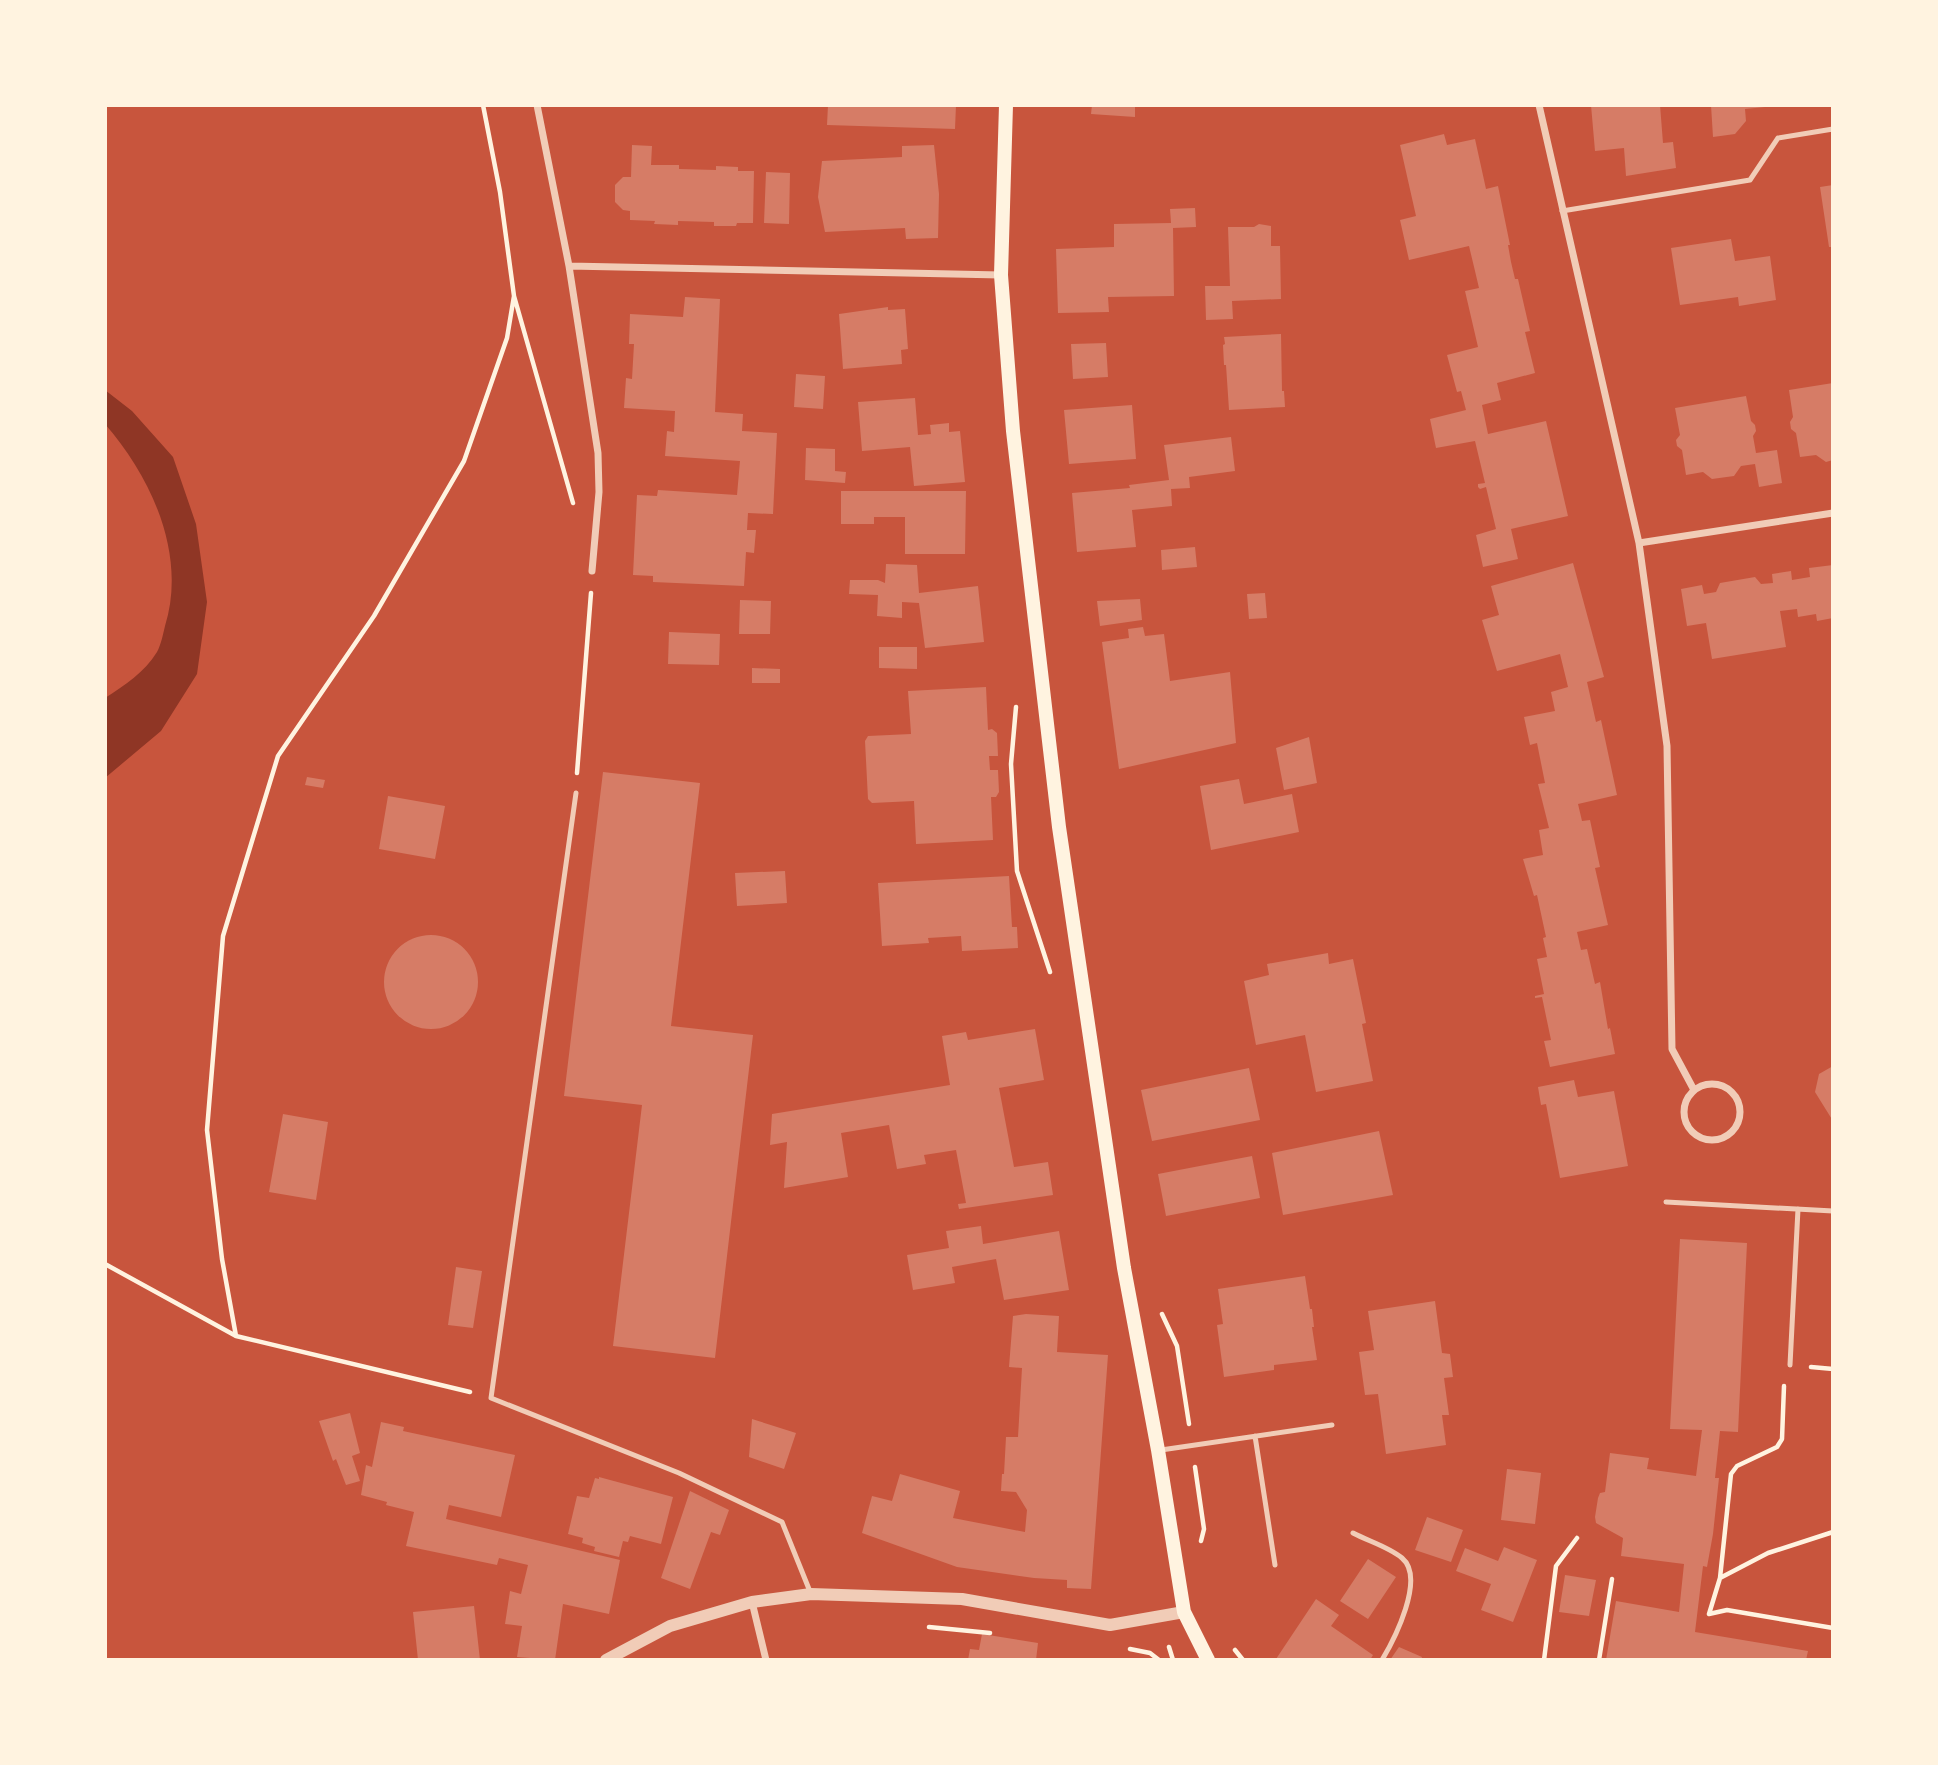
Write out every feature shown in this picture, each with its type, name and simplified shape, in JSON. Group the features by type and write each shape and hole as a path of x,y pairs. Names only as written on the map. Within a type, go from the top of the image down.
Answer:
{"main road":[{"path":"1006,105 1001,275 1013,431 1064,867 1124,1268 1158,1450 1184,1612 1208,1660"}],"street":[{"path":"537,105 569,266 598,453 599,492 592,570"},
{"path":"1539,105 1639,543 1667,746 1672,1049 1694,1090"},
{"path":"569,266 1001,275"},
{"path":"1639,543 1833,513"},
{"path":"1714,1084 1724,1087 1738,1101 1739,1122 1725,1138 1705,1140 1695,1136 1688,1128 1684,1108 1687,1098 1694,1090 1703,1085 1714,1084"},
{"path":"606,1660 670,1626 752,1602 811,1594 962,1599 1110,1625 1184,1612"},
{"path":"752,1602 766,1660"}],"lane":[{"path":"1562,211 1749,180 1778,138 1833,129"},
{"path":"576,793 491,1398 679,1474 782,1522 811,1594"},
{"path":"1665,1202 1833,1212"},
{"path":"1790,1365 1798,1209"},
{"path":"1158,1450 1332,1425"},
{"path":"1255,1436 1275,1565"},
{"path":"1353,1533 1402,1557 1408,1564 1410,1579 1406,1613 1382,1660"}],"path":[{"path":"483,105 500,192 514,296 574,505"},
{"path":"236,1336 222,1259 207,1130 223,936 278,756 374,616 464,461 506,338 514,296"},
{"path":"576,793 592,570"},
{"path":"105,1264 236,1336 491,1398"},
{"path":"1790,1365 1785,1378 1782,1439 1777,1447 1737,1466 1731,1474 1720,1578 1709,1614 1727,1610 1833,1628"},
{"path":"1720,1578 1768,1553 1833,1532"},
{"path":"1544,1660 1556,1566 1577,1538"},
{"path":"1600,1660 1612,1579"},
{"path":"918,1625 999,1634"},
{"path":"1119,1647 1150,1653 1159,1660"}],"shaded area":[{"path":"105,390 132,411 173,457 196,524 207,602 197,674 161,731 105,778 105,698 140,672 157,652 171,599 172,572 161,519 150,493 122,445 105,424"}],"building":[{"path":"828,105 956,105 955,129 827,125"},
{"path":"1092,105 1135,105 1135,117 1091,114"},
{"path":"1591,105 1660,105 1663,143 1673,142 1676,168 1626,176 1624,148 1595,151"},
{"path":"1711,105 1765,107 1745,109 1746,121 1735,134 1713,137"},
{"path":"1444,134 1447,145 1475,139 1486,189 1498,186 1511,262 1515,279 1518,279 1530,331 1525,332 1535,373 1497,383 1501,400 1482,405 1488,434 1546,421 1568,516 1511,529 1518,559 1483,567 1476,535 1496,529 1486,487 1478,487 1478,484 1485,483 1475,441 1436,448 1430,419 1466,410 1461,391 1457,392 1447,355 1478,347 1465,291 1479,288 1475,271 1469,246 1409,260 1400,220 1416,216 1400,145"},
{"path":"632,145 652,146 651,165 679,165 679,169 716,170 716,166 738,167 738,171 754,171 753,223 714,226 714,222 678,221 678,225 630,220 630,211 623,210 615,202 615,185 623,177 631,177"},
{"path":"934,145 939,194 938,238 906,239 905,228 825,232 818,197 822,161 902,157 902,146"},
{"path":"766,172 790,173 789,224 764,223"},
{"path":"1833,185 1833,247 1829,247 1820,187"},
{"path":"1195,208 1196,227 1173,228 1174,296 1108,297 1109,312 1058,313 1056,249 1114,247 1114,224 1171,223 1170,209"},
{"path":"1259,224 1271,226 1271,246 1280,246 1281,299 1232,301 1233,319 1206,320 1205,286 1230,286 1228,227 1254,227"},
{"path":"1731,239 1735,261 1770,256 1776,300 1739,306 1738,297 1680,305 1671,248"},
{"path":"685,297 720,299 715,412 743,414 742,431 777,433 773,514 748,513 747,530 756,530 754,553 746,552 744,586 653,582 653,576 633,575 637,495 657,496 658,490 737,495 740,461 665,456 667,431 674,432 675,411 624,408 626,378 632,379 634,344 629,344 630,314 683,317"},
{"path":"888,307 888,310 905,309 908,349 901,350 902,364 843,369 839,314"},
{"path":"1281,334 1282,391 1285,407 1229,410 1224,337"},
{"path":"1106,343 1108,377 1073,379 1071,344"},
{"path":"796,374 825,376 823,409 794,407"},
{"path":"1833,383 1833,460 1826,462 1816,455 1800,457 1796,433 1791,429 1790,422 1793,417 1789,390"},
{"path":"1746,396 1751,421 1755,425 1753,436 1756,453 1777,450 1782,483 1759,487 1755,464 1741,466 1734,476 1712,479 1703,472 1686,475 1682,450 1677,446 1676,440 1680,435 1675,408"},
{"path":"915,398 918,435 931,434 930,425 949,423 949,432 960,431 965,482 914,486 910,447 862,451 858,402"},
{"path":"1132,405 1136,459 1069,464 1064,410"},
{"path":"1231,437 1235,471 1189,477 1190,488 1171,489 1172,506 1132,510 1136,547 1077,552 1072,493 1130,488 1129,485 1169,480 1164,445"},
{"path":"806,448 835,449 835,471 846,472 845,483 805,480"},
{"path":"841,491 966,491 965,554 905,554 905,517 874,517 874,524 841,524"},
{"path":"1195,547 1197,567 1162,570 1161,550"},
{"path":"1573,563 1604,677 1587,682 1596,722 1601,720 1617,795 1578,804 1582,821 1590,820 1600,867 1595,868 1608,925 1577,932 1581,950 1587,949 1595,984 1600,982 1615,1054 1550,1067 1544,1041 1551,1040 1542,997 1535,998 1544,994 1537,959 1547,957 1543,938 1546,937 1537,895 1534,896 1523,859 1543,855 1539,830 1549,828 1538,784 1545,783 1537,743 1530,745 1524,717 1555,711 1551,692 1568,687 1560,654 1497,671 1482,620 1499,615 1491,586"},
{"path":"886,564 917,565 919,593 978,586 984,642 925,648 919,603 902,602 902,618 877,616 878,595 849,594 850,580 878,580 885,583"},
{"path":"1833,565 1833,618 1817,621 1816,614 1798,617 1797,609 1780,611 1786,647 1712,659 1706,623 1687,626 1681,589 1702,585 1704,594 1716,592 1720,583 1755,577 1761,584 1773,583 1772,574 1791,571 1792,580 1810,577 1809,568"},
{"path":"1265,593 1267,618 1249,619 1247,594"},
{"path":"1140,599 1142,620 1100,626 1097,601"},
{"path":"740,600 771,601 770,634 739,634"},
{"path":"1143,627 1145,636 1164,634 1170,681 1230,672 1236,743 1119,769 1102,642 1129,638 1128,629"},
{"path":"669,632 720,634 719,665 668,664"},
{"path":"879,647 917,647 917,669 879,668"},
{"path":"752,668 780,669 780,683 752,683"},
{"path":"986,687 988,730 992,729 997,733 998,756 989,756 990,770 998,770 999,792 996,797 991,797 993,840 916,844 914,801 872,803 868,799 865,741 868,736 911,734 908,691"},
{"path":"1309,737 1317,783 1284,790 1276,748"},
{"path":"603,772 700,783 671,1026 753,1035 715,1358 613,1346 642,1105 564,1096"},
{"path":"307,777 325,780 323,788 305,785"},
{"path":"1239,779 1244,804 1292,794 1299,832 1211,850 1200,786"},
{"path":"388,796 445,806 435,859 379,849"},
{"path":"785,871 787,903 737,906 735,873"},
{"path":"1009,876 1012,927 1017,927 1018,948 962,951 961,936 928,938 929,943 882,946 878,883"},
{"path":"431,935 449,939 464,949 474,964 478,982 474,1000 464,1015 449,1025 431,1029 413,1025 398,1015 388,1000 384,982 388,964 398,949 413,939"},
{"path":"1328,953 1329,964 1353,959 1366,1023 1362,1024 1373,1081 1316,1092 1305,1035 1256,1045 1244,981 1269,975 1267,964"},
{"path":"1035,1029 1044,1080 999,1088 1014,1167 1048,1162 1053,1195 959,1209 958,1204 966,1203 956,1150 924,1155 926,1164 897,1169 889,1125 841,1133 848,1177 784,1188 787,1142 770,1145 772,1114 950,1085 942,1036 966,1032 968,1040"},
{"path":"1833,1066 1833,1121 1815,1092 1819,1074"},
{"path":"1249,1068 1260,1120 1152,1141 1141,1090"},
{"path":"1574,1080 1578,1097 1614,1091 1628,1166 1560,1178 1546,1104 1541,1105 1538,1087"},
{"path":"283,1114 328,1122 316,1200 269,1192"},
{"path":"1379,1131 1393,1195 1283,1215 1272,1153"},
{"path":"1252,1156 1260,1198 1166,1216 1158,1174"},
{"path":"981,1226 983,1244 1059,1231 1069,1290 1004,1300 996,1259 952,1267 955,1283 913,1290 907,1255 949,1248 946,1231"},
{"path":"1680,1239 1747,1243 1738,1432 1720,1431 1715,1478 1719,1478 1713,1534 1707,1567 1703,1566 1695,1632 1808,1651 1806,1660 1606,1660 1616,1601 1679,1612 1684,1564 1621,1556 1623,1538 1596,1523 1595,1517 1600,1493 1605,1492 1610,1453 1649,1458 1647,1469 1696,1476 1702,1430 1670,1429"},
{"path":"456,1267 482,1271 473,1328 448,1325"},
{"path":"1305,1276 1312,1309 1317,1360 1274,1365 1274,1370 1224,1377 1217,1325 1223,1324 1218,1289"},
{"path":"1435,1301 1442,1353 1450,1354 1453,1377 1444,1378 1449,1415 1442,1415 1446,1445 1386,1454 1378,1394 1365,1395 1359,1352 1374,1350 1368,1311"},
{"path":"1013,1316 1059,1316 1057,1352 1108,1355 1091,1589 1067,1588 1067,1580 957,1567 862,1533 872,1496 892,1501 900,1474 960,1491 953,1518 1025,1532 1027,1510 1016,1492 1001,1491 1006,1437 1018,1437 1022,1368 1009,1367"},
{"path":"350,1413 360,1453 352,1456 360,1481 346,1485 336,1459 333,1461 319,1421"},
{"path":"752,1419 796,1433 784,1469 749,1457"},
{"path":"381,1422 404,1427 403,1431 515,1455 501,1517 449,1505 446,1519 620,1560 609,1614 563,1604 555,1660 517,1657 522,1626 505,1624 510,1591 521,1594 528,1565 499,1558 497,1565 406,1546 414,1512 361,1495 366,1465 372,1467"},
{"path":"1507,1469 1541,1473 1535,1524 1501,1520"},
{"path":"595,1478 673,1497 661,1544 630,1536 628,1542 623,1541 619,1557 594,1551 595,1547 582,1543 583,1538 568,1534 577,1496 589,1498"},
{"path":"690,1491 729,1510 720,1535 711,1532 690,1589 661,1578"},
{"path":"1427,1517 1463,1530 1451,1562 1415,1550"},
{"path":"1504,1547 1537,1560 1513,1622 1481,1610 1491,1584 1456,1571 1465,1548 1498,1561"},
{"path":"1368,1559 1396,1577 1368,1619 1340,1601"},
{"path":"1565,1575 1596,1580 1589,1616 1559,1612"},
{"path":"1316,1599 1339,1615 1331,1626 1373,1655 1370,1660 1276,1659"},
{"path":"474,1606 480,1660 418,1660 413,1612"},
{"path":"982,1634 1038,1643 1036,1660 968,1660 970,1649 979,1650"},
{"path":"1399,1647 1422,1657 1421,1660 1390,1660"}]}
